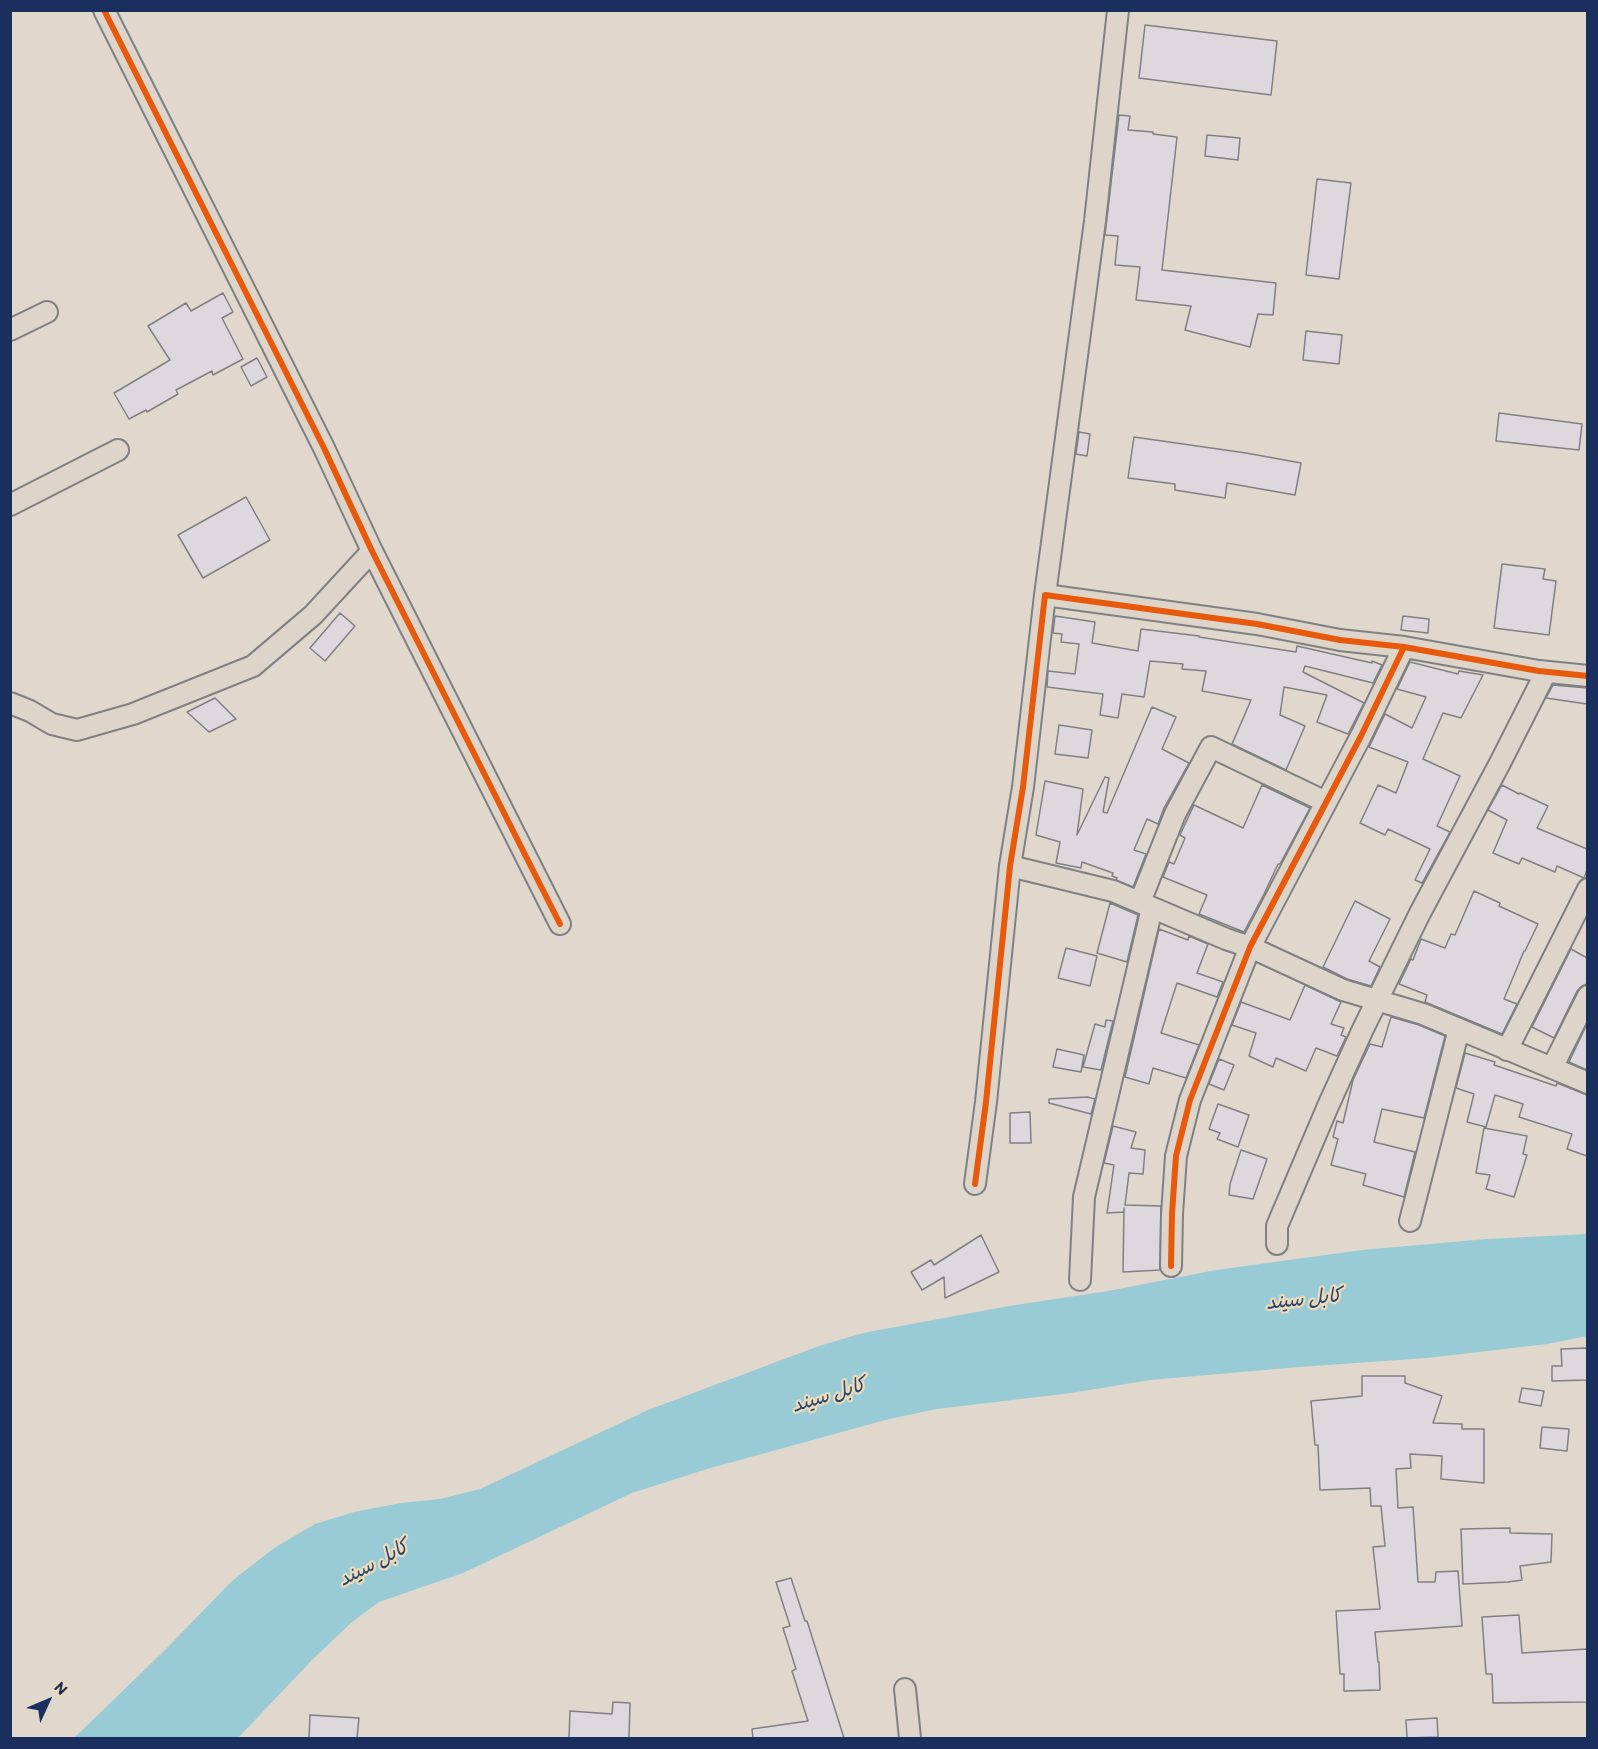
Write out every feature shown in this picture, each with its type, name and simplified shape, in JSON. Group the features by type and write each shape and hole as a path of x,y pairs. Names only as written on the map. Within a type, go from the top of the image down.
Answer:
{"street":[{"path":"104,10 324,448 372,552 560,924"},
{"path":"975,1184 986,1102 1010,866 1023,787 1045,595 1095,221 1118,10"},
{"path":"10,330 47,312"},
{"path":"10,505 118,450"},
{"path":"10,703 52,724 77,730 133,714 252,666 313,615 372,552"},
{"path":"1045,595 1257,624 1340,640 1404,647 1546,672 1587,676"},
{"path":"1171,1266 1176,1156 1190,1100 1250,947 1361,736 1404,647"},
{"path":"1277,1244 1277,1226 1328,1106 1420,913 1546,672"},
{"path":"1080,1280 1084,1197 1146,905 1175,814 1211,747 1326,802"},
{"path":"1010,866 1113,891 1250,947 1343,990 1423,1014 1587,1083"},
{"path":"1508,1050 1587,889"},
{"path":"1552,1068 1587,996"},
{"path":"1410,1221 1459,1029"},
{"path":"905,1689 910,1738"}],"water":[{"name":"کابل سيند","path":"1587,1234 1587,1336 1547,1344 1427,1358 1150,1380 1071,1393 937,1409 889,1419 707,1469 632,1493 463,1573 379,1602 352,1622 312,1660 238,1738 74,1738 232,1581 274,1548 315,1524 354,1512 401,1503 440,1499 480,1489 648,1410 819,1346 863,1333 1216,1270 1362,1250 1487,1239"}],"building":[{"path":"1145,25 1277,41 1271,95 1139,78"},
{"path":"1119,115 1130,116 1128,130 1177,137 1162,270 1276,283 1273,315 1258,314 1250,347 1185,330 1191,306 1136,300 1140,267 1115,265 1118,236 1105,235"},
{"path":"1207,135 1240,138 1238,160 1205,156"},
{"path":"1317,179 1351,183 1339,279 1306,275"},
{"path":"223,293 233,312 222,318 243,359 213,375 212,371 176,390 178,394 147,412 146,410 129,419 114,393 170,360 148,326 186,303 191,311"},
{"path":"1306,331 1342,335 1339,364 1303,360"},
{"path":"257,358 267,377 251,386 241,367"},
{"path":"1499,413 1582,424 1579,450 1496,441"},
{"path":"1079,432 1090,434 1087,456 1076,454"},
{"path":"1134,437 1301,463 1295,495 1227,483 1225,498 1175,490 1175,484 1128,478"},
{"path":"246,497 270,540 203,578 178,535"},
{"path":"1502,564 1545,569 1543,579 1556,581 1549,635 1494,628"},
{"path":"340,613 355,626 325,661 310,648"},
{"path":"1055,616 1095,622 1092,643 1138,651 1141,629 1296,652 1297,646 1382,665 1373,683 1305,666 1303,672 1364,703 1348,734 1317,722 1327,695 1284,687 1280,715 1305,726 1286,770 1232,744 1251,700 1202,691 1206,671 1182,669 1183,664 1150,661 1144,697 1122,694 1118,718 1100,715 1103,694 1047,687 1048,671 1075,674 1079,644 1061,642 1062,634 1053,633"},
{"path":"1403,616 1429,619 1428,633 1401,630"},
{"path":"1410,662 1458,674 1459,671 1483,675 1461,718 1443,713 1423,759 1460,776 1437,826 1450,832 1422,883 1415,880 1430,849 1388,829 1385,835 1360,823 1378,785 1396,793 1408,762 1369,747 1385,714 1412,728 1426,697 1397,689"},
{"path":"1553,685 1587,688 1587,704 1546,698"},
{"path":"215,698 236,719 209,732 187,712"},
{"path":"1152,707 1176,717 1162,749 1189,763 1164,808 1158,824 1147,819 1134,850 1146,854 1133,887 1116,880 1117,878 1112,876 1113,873 1082,862 1081,868 1056,863 1060,842 1036,835 1045,781 1083,789 1077,835 1105,777 1109,778 1103,812 1107,813"},
{"path":"1059,725 1092,730 1088,758 1055,754"},
{"path":"1262,785 1310,808 1278,864 1244,932 1199,914 1207,895 1163,877 1169,862 1174,864 1185,838 1180,835 1194,805 1243,828"},
{"path":"1502,785 1548,806 1537,828 1587,849 1587,870 1584,878 1557,866 1555,872 1522,858 1519,864 1493,853 1507,820 1488,810"},
{"path":"1474,891 1500,903 1499,906 1538,924 1504,999 1517,1004 1502,1034 1425,1002 1427,995 1399,984 1411,959 1413,960 1421,939 1445,948 1451,934 1455,935"},
{"path":"1355,901 1390,919 1369,961 1380,967 1371,986 1347,979 1323,967"},
{"path":"1110,903 1138,915 1127,962 1097,953"},
{"path":"1159,929 1188,940 1189,936 1208,944 1197,973 1223,982 1217,997 1177,983 1161,1033 1199,1045 1186,1078 1153,1068 1149,1084 1125,1077"},
{"path":"1066,948 1097,956 1090,986 1058,978"},
{"path":"1571,949 1587,958 1587,984 1577,991 1554,1038 1532,1027"},
{"path":"1305,985 1341,1002 1331,1024 1344,1028 1341,1035 1346,1037 1337,1056 1316,1048 1306,1071 1276,1058 1273,1067 1249,1056 1256,1033 1232,1025 1241,1002 1290,1020"},
{"path":"1391,1017 1445,1036 1424,1118 1382,1109 1374,1142 1415,1152 1404,1197 1363,1185 1366,1174 1331,1165 1338,1139 1333,1137 1337,1121 1343,1123 1353,1080 1370,1044 1382,1047"},
{"path":"1106,1020 1113,1021 1101,1070 1083,1067 1095,1024 1105,1027"},
{"path":"1587,1024 1587,1070 1569,1062"},
{"path":"1057,1049 1084,1055 1081,1072 1053,1067"},
{"path":"1465,1053 1495,1062 1494,1065 1556,1086 1557,1083 1587,1095 1587,1156 1567,1149 1572,1134 1519,1117 1523,1104 1495,1095 1486,1127 1467,1122 1474,1094 1456,1088"},
{"path":"1219,1059 1234,1065 1224,1090 1209,1084"},
{"path":"1087,1097 1095,1099 1091,1114 1049,1103 1049,1099"},
{"path":"1218,1104 1249,1115 1238,1147 1217,1139 1220,1133 1209,1129"},
{"path":"1030,1112 1031,1143 1010,1143 1010,1113"},
{"path":"1113,1126 1136,1132 1131,1148 1145,1150 1143,1174 1129,1173 1125,1205 1161,1206 1160,1270 1123,1272 1124,1212 1107,1213 1114,1165 1104,1163"},
{"path":"1484,1128 1527,1136 1523,1154 1527,1155 1514,1197 1486,1189 1490,1175 1476,1173"},
{"path":"1241,1150 1267,1159 1253,1199 1229,1195 1230,1184"},
{"path":"981,1235 999,1272 945,1298 944,1277 922,1290 911,1272 931,1260 934,1265"},
{"path":"1587,1348 1587,1380 1552,1381 1552,1366 1562,1366 1561,1349"},
{"path":"1362,1376 1405,1376 1405,1383 1442,1396 1433,1423 1462,1424 1462,1429 1484,1429 1484,1483 1441,1479 1442,1456 1410,1454 1411,1468 1396,1469 1398,1508 1413,1507 1418,1582 1435,1582 1436,1572 1458,1571 1462,1626 1375,1632 1380,1690 1344,1691 1344,1674 1340,1674 1336,1611 1380,1609 1373,1547 1385,1546 1381,1506 1371,1506 1370,1488 1320,1490 1318,1445 1315,1445 1311,1401 1362,1396"},
{"path":"1522,1388 1544,1391 1541,1406 1519,1402"},
{"path":"1542,1427 1569,1429 1567,1451 1540,1448"},
{"path":"1510,1528 1510,1533 1552,1534 1551,1562 1520,1566 1522,1580 1463,1584 1461,1529"},
{"path":"791,1578 844,1738 753,1738 752,1729 808,1721 792,1671 796,1669 783,1628 790,1626 776,1582"},
{"path":"1519,1615 1522,1653 1587,1649 1587,1702 1493,1703 1492,1674 1486,1674 1482,1617"},
{"path":"613,1702 630,1703 629,1738 569,1738 570,1711 612,1714"},
{"path":"310,1715 359,1718 357,1738 309,1738"},
{"path":"1437,1718 1438,1737 1407,1738 1406,1720"}],"cycle path":[{"path":"104,10 560,924"},
{"path":"975,1184 986,1102 1010,866 1023,787 1045,595 1257,624 1340,640 1404,647 1539,671 1588,676"},
{"path":"1171,1266 1176,1156 1190,1100 1250,947 1361,736 1404,647"}]}
